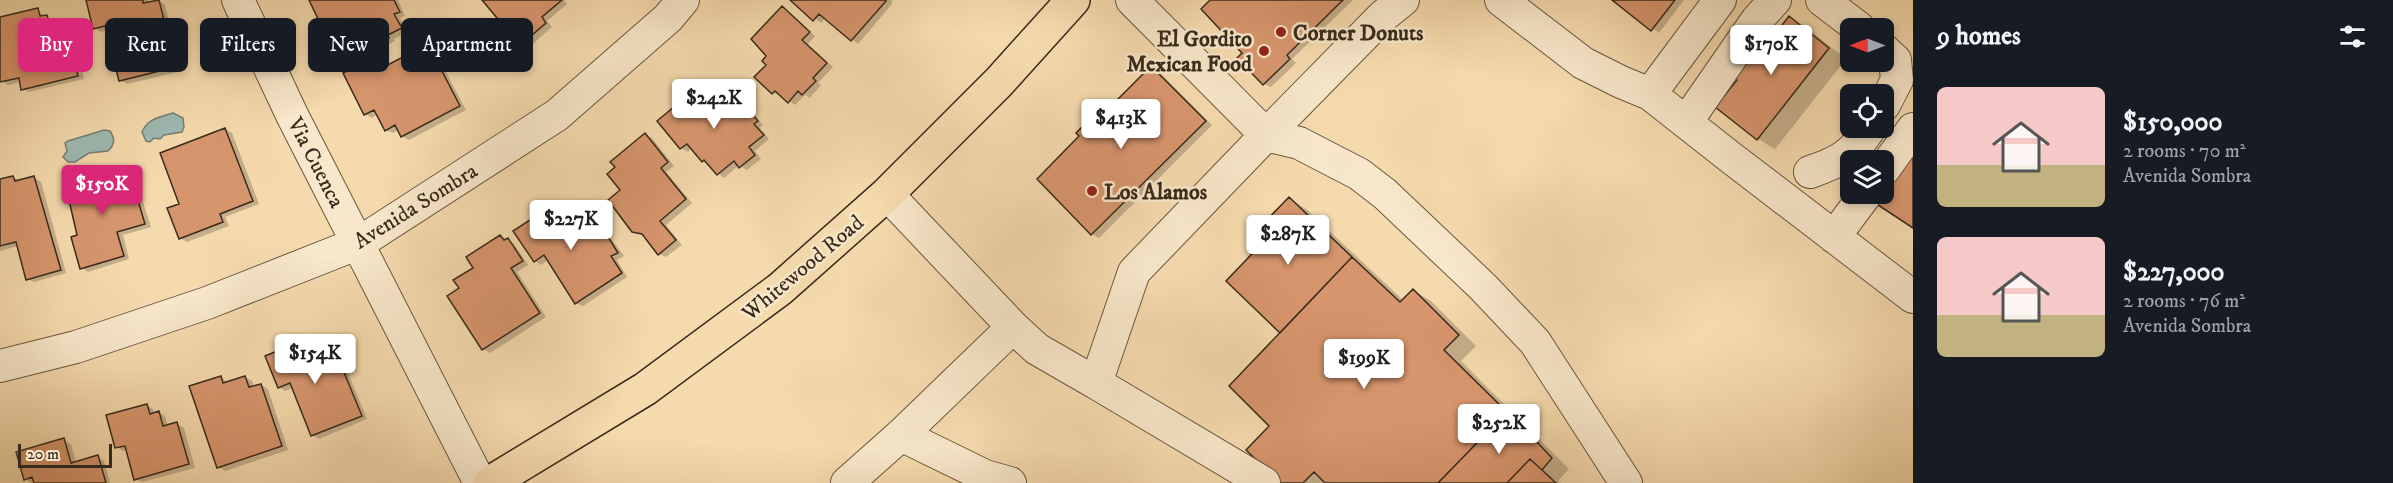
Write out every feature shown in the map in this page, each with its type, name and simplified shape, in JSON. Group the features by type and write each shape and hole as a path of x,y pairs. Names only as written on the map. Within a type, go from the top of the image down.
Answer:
{"main road":[{"name":"Whitewood Road","path":"490,483 645,389 780,289 888,194 999,82 1073,0"}],"street":[{"name":"Via Cuenca","path":"238,0 292,115 480,483"},
{"name":"Avenida Sombra","path":"0,366 76,347 196,307 359,243 557,115 668,18 683,0"},
{"path":"1132,0 1266,135 1299,143 1359,174 1385,194 1483,287 1536,342 1626,483"},
{"path":"1096,383 1134,272 1383,16 1403,0"},
{"path":"1502,0 1589,66 1650,94 1913,297"},
{"path":"1650,94 1720,0"},
{"path":"1687,121 1757,20 1775,0"},
{"path":"1822,0 1846,18"},
{"path":"1894,59 1897,80 1894,86"},
{"path":"1894,155 1913,129"},
{"path":"1810,172 1834,164 1854,151 1863,138"},
{"path":"888,194 1013,327 1037,349 1264,483"},
{"path":"1834,237 1859,204"},
{"path":"847,483 901,435 1013,327"},
{"path":"901,435 985,476 1010,483"}],"water":[{"path":"173,113 183,118 182,132 164,135 160,139 154,138 150,142 146,141 142,132 145,127 155,119"},
{"path":"104,130 110,131 113,136 113,144 108,151 89,153 75,162 68,162 63,157 67,151 65,143 68,141"}],"building":[{"path":"86,0 143,0 143,3 159,0 164,18 105,18 105,26 93,29 93,18 90,18"},
{"path":"309,0 394,0 400,12 394,14 401,28 389,34 389,18 318,18"},
{"path":"482,0 562,0 542,17 546,23 533,34 533,18 497,18"},
{"path":"790,0 886,1 851,41 819,14 813,21"},
{"path":"1210,0 1343,0 1287,55 1290,59 1263,85 1237,58 1242,53 1201,9"},
{"path":"1612,0 1675,0 1651,31"},
{"path":"782,6 810,32 802,40 827,63 813,78 816,81 802,95 798,91 788,103 775,91 772,94 754,77 766,65 762,61 766,56 751,39"},
{"path":"38,8 40,16 47,15 48,18 18,18 18,72 77,72 78,76 21,90 19,78 0,82 0,17"},
{"path":"1789,16 1829,48 1757,140 1715,107 1737,80 1732,75 1772,23 1779,29"},
{"path":"401,58 401,72 442,72 460,106 401,137 395,125 385,131 374,110 364,115 343,73 389,72 389,64"},
{"path":"1151,66 1206,121 1091,235 1037,179 1079,136 1076,133 1106,103 1110,107"},
{"path":"117,72 156,72 119,81"},
{"path":"694,90 710,109 733,91 758,121 754,124 764,135 749,147 755,155 739,168 734,161 717,175 687,144 680,149 657,121"},
{"path":"225,128 253,201 220,214 223,222 179,239 167,208 179,204 160,153"},
{"path":"645,133 668,162 661,168 686,199 660,221 676,240 658,255 642,234 632,232 608,200 620,190 607,174 615,167 610,162"},
{"path":"1913,140 1913,228 1877,204 1894,204 1894,168"},
{"path":"108,168 111,178 126,173 130,188 134,187 145,224 117,232 124,256 80,269 71,237 77,235 66,187 86,181 85,175"},
{"path":"13,176 15,181 34,176 61,270 26,280 16,242 0,246 0,179"},
{"path":"1289,197 1352,257 1280,333 1226,281 1270,235 1261,226"},
{"path":"553,205 559,215 566,210 573,221 587,212 604,237 607,235 618,253 611,256 622,273 575,304 544,255 534,262 513,231"},
{"path":"500,235 504,240 508,238 523,261 511,268 540,313 482,350 447,296 459,288 453,280 473,268 466,257"},
{"path":"1352,257 1400,302 1413,289 1459,335 1444,350 1507,412 1438,483 1325,483 1314,472 1303,483 1280,483 1246,450 1269,426 1229,386"},
{"path":"307,339 310,348 320,345 325,357 336,353 362,416 311,436 290,383 278,388 265,356"},
{"path":"221,376 223,383 245,376 249,387 261,384 282,446 217,468 189,386"},
{"path":"147,404 150,414 159,411 163,426 177,422 189,464 134,480 125,446 115,448 106,415"},
{"path":"1507,410 1552,458 1542,470 1530,459 1507,483 1438,483 1507,412"},
{"path":"64,438 71,463 98,455 106,483 34,483 32,477 24,480 16,452"},
{"path":"1530,459 1542,470 1556,483 1507,483"}],"place":[{"name":"Corner Donuts","path":"1281,32"},
{"name":"El Gordito Mexican Food","path":"1264,51"},
{"name":"Los Alamos","path":"1092,191"}]}
